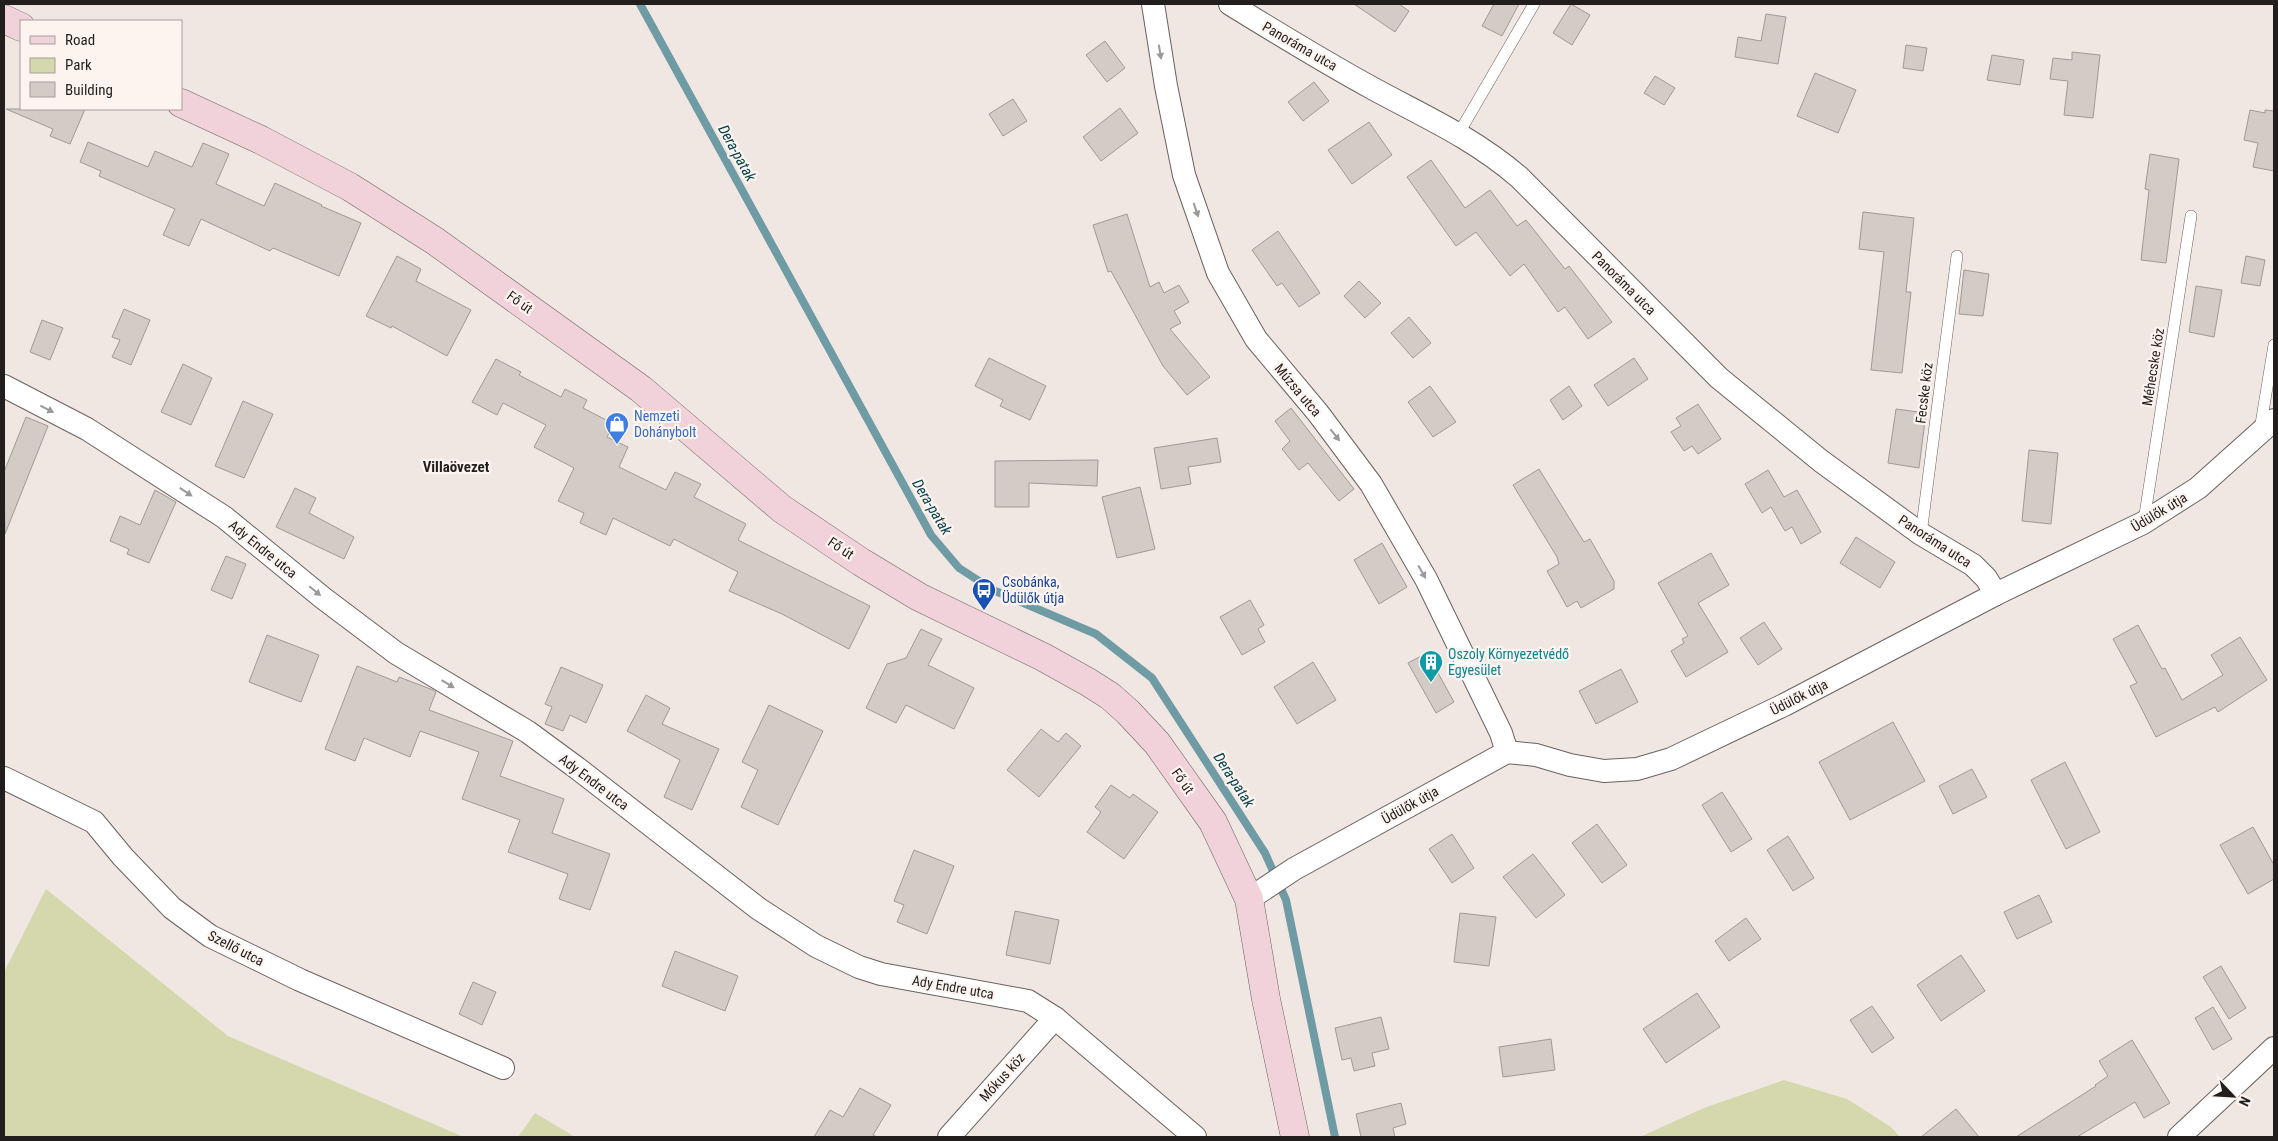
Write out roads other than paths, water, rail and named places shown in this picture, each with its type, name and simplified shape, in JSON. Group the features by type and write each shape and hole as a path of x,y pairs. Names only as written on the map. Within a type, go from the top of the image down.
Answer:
{"main road":[{"path":"4,19 20,27"},
{"name":"Fő út","path":"182,103 261,140 350,187 435,241 641,390 782,509 861,562 919,597 1043,658 1110,696 1128,712 1157,743 1213,822 1257,894 1266,999 1295,1137"}],"street":[{"name":"Múzsa utca","path":"1153,4 1166,86 1184,175 1218,273 1256,339 1318,413 1371,484 1426,579 1501,733 1507,752"},
{"name":"Panoráma utca","path":"1230,4 1371,88 1460,134 1494,156 1519,177 1719,378 1821,461 1921,534 1973,565 1986,578 1996,594"},
{"name":"Ady Endre utca","path":"4,386 94,433 224,518 323,598 396,653 528,732 759,909 816,946 859,967 881,974 1028,1001 1056,1018 1195,1137"},
{"name":"Üdülők útja","path":"1257,894 1294,869 1507,752 1536,755 1570,765 1604,770 1637,769 1671,759 1784,705 1996,594 2143,523 2198,488 2267,427"},
{"name":"Szellő utca","path":"4,778 94,822 122,857 172,908 210,936 300,980 503,1068"},
{"name":"Mókus köz","path":"949,1137 1056,1018"},
{"path":"2179,1137 2274,1048"}],"lane":[{"path":"1460,134 1534,4"},
{"name":"Méhecske köz","path":"2143,523 2192,216"},
{"name":"Fecske köz","path":"1921,534 1957,256"},
{"path":"2267,427 2274,345"}],"waterway":[{"name":"Dera-patak","path":"640,4 931,535 959,568 993,590 1096,634 1152,678 1265,853 1286,900 1335,1137"}],"place":[{"name":"Nemzeti Dohánybolt","path":"617,445"},
{"name":"Csobánka, Üdülők útja","path":"984,611"},
{"name":"Oszoly Környezetvédő Egyesület","path":"1431,683"}],"district":[{"name":"Villaövezet","path":"456,467"}]}
